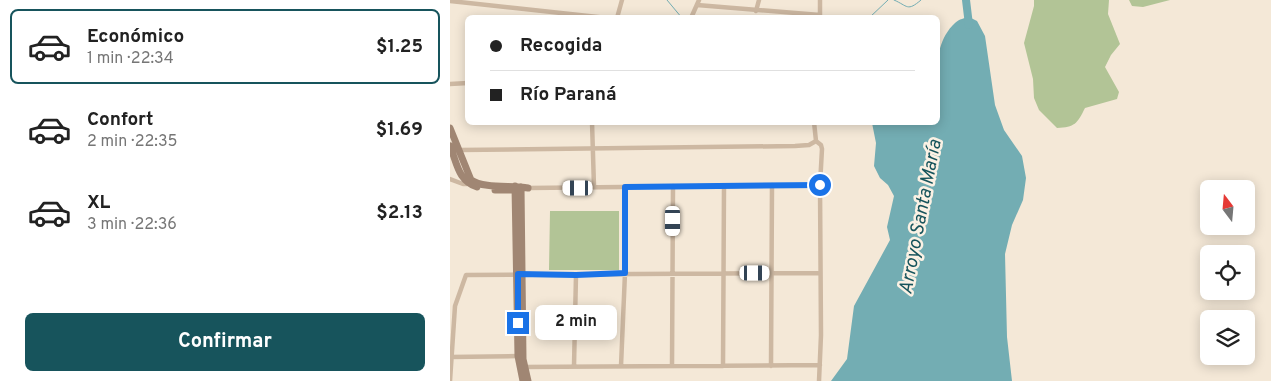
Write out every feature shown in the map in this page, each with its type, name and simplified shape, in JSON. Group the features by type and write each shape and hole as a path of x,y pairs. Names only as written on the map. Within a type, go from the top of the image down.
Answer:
{"street":[{"path":"618,15 621,0"},
{"path":"756,11 758,0"},
{"path":"820,0 820,15"},
{"path":"450,1 472,1 582,15"},
{"path":"692,15 698,2 756,11 807,15"},
{"path":"450,84 465,83"},
{"path":"592,125 594,188"},
{"path":"814,125 816,142"},
{"path":"450,128 453,149 462,179 467,184"},
{"path":"453,149 795,146 809,145 816,142"},
{"path":"816,142 822,148 820,185 819,381"},
{"path":"453,149 471,180 475,183 520,188"},
{"path":"450,179 463,184 492,190 520,188 820,185"},
{"path":"771,366 772,185"},
{"path":"672,366 673,186"},
{"path":"723,366 724,186"},
{"path":"621,366 625,273 625,187"},
{"path":"520,188 520,356 523,381"},
{"path":"450,381 452,328 455,306 466,275 820,273"},
{"path":"574,366 576,275"},
{"path":"451,357 520,356"},
{"path":"522,367 820,365"},
{"path":"522,367 528,381"}],"green space":[{"path":"1034,0 1109,0 1108,14 1120,44 1111,55 1105,67 1119,92 1117,99 1085,108 1075,124 1068,127 1057,128 1039,110 1034,98 1033,79 1024,43"},
{"path":"1129,0 1170,0 1143,7 1132,6"},
{"path":"550,211 619,211 619,270 549,270"}],"water":[{"path":"969,17 977,21 985,36 995,105 1004,130 1022,156 1026,178 1023,200 1012,225 1005,254 1007,337 1012,381 831,381 847,359 854,306 890,240 887,227 894,196 888,185 880,178 874,166 876,143 872,125 940,125 940,48 947,33 960,20"}],"waterway":[{"path":"667,0 680,15"},
{"path":"872,15 888,0"},
{"path":"894,0 908,7 921,0"},
{"name":"Arroyo Santa María","path":"966,0 969,25"}],"route":[{"path":"518,323 518,274 576,275 625,273 625,187 820,185"}]}
